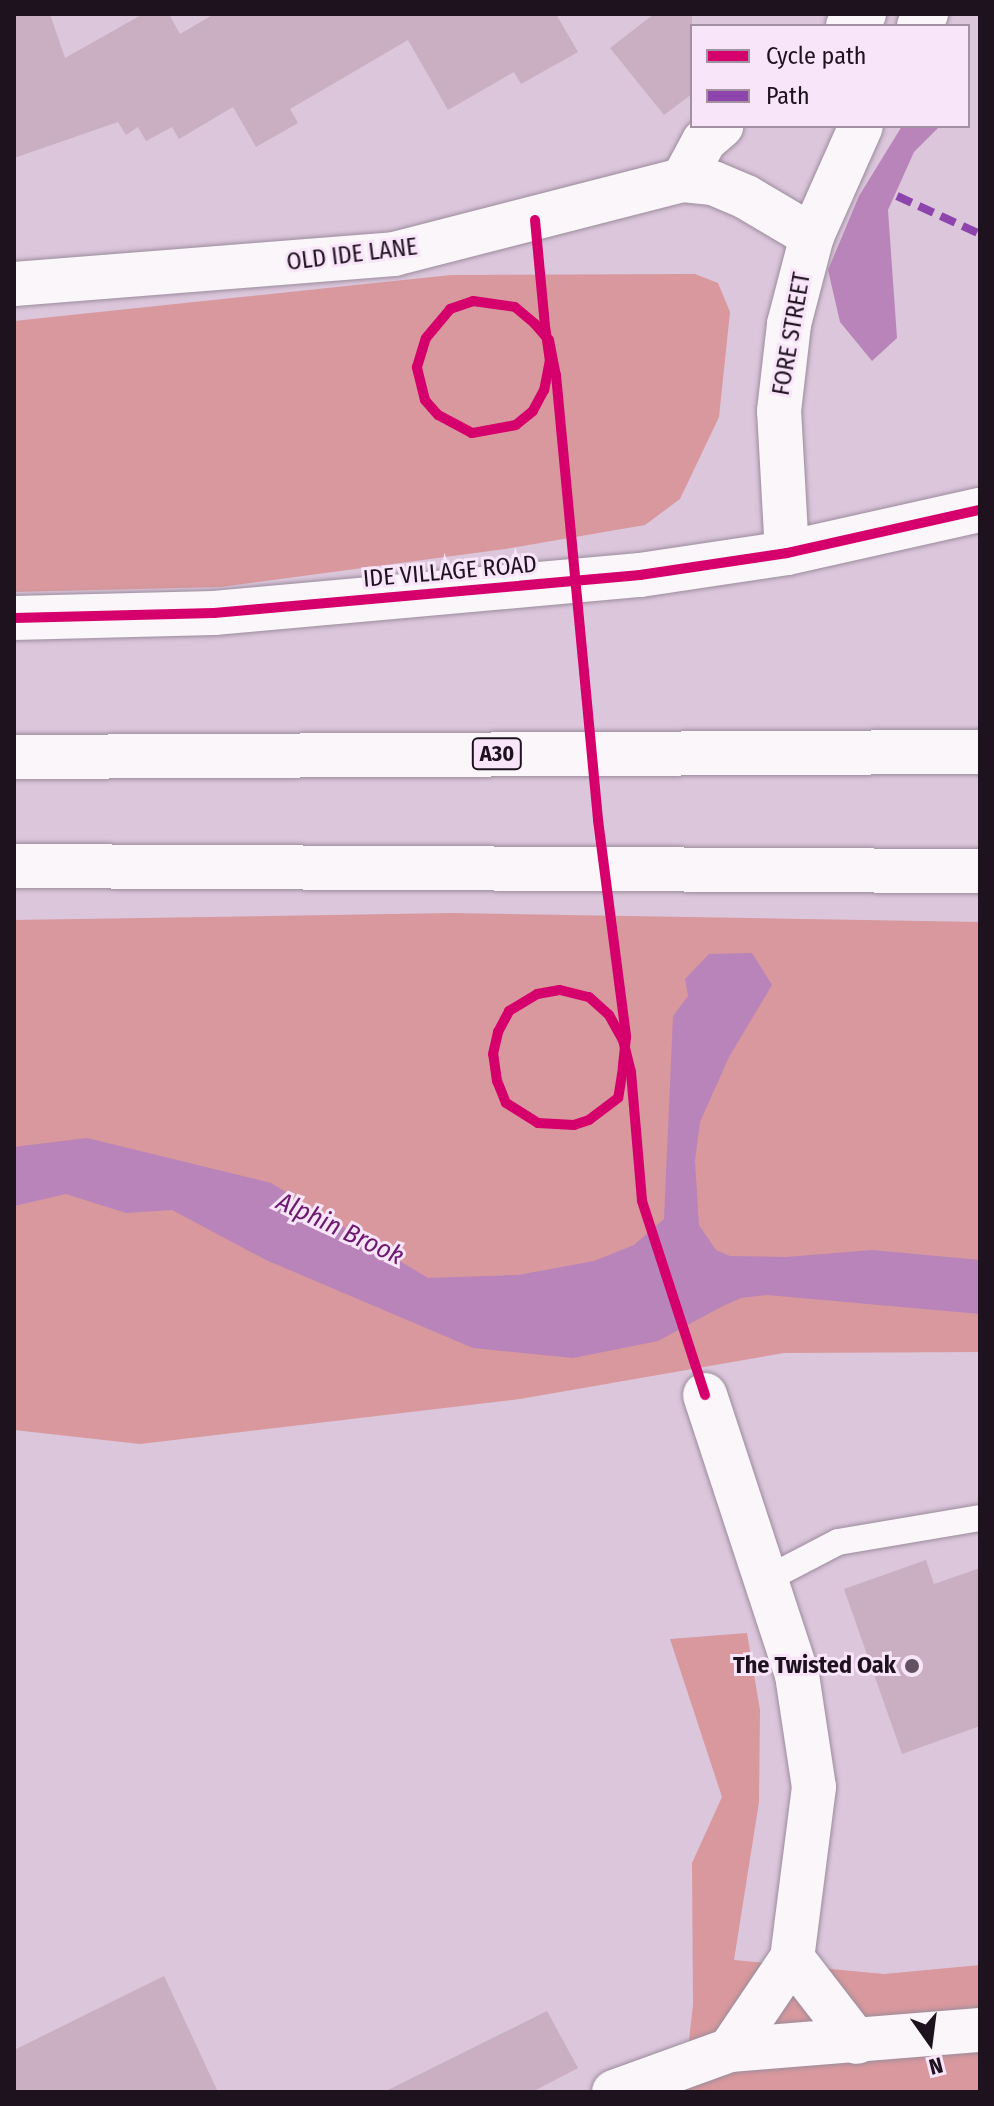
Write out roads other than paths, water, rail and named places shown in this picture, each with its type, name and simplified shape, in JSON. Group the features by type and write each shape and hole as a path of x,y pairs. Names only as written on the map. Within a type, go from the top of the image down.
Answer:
{"main road":[{"path":"683,180 704,141 719,128"},
{"name":"FORE STREET","path":"787,553 779,411 789,324 812,236 860,128"},
{"name":"OLD IDE LANE","path":"14,284 394,254 683,180 713,183 746,197 812,236"},
{"name":"IDE VILLAGE ROAD","path":"14,618 214,613 640,575 787,553 980,510"},
{"name":"A30","path":"14,757 980,752"},
{"path":"14,866 980,871"},
{"path":"705,1395 797,1675 814,1787 792,1958 730,2050"},
{"path":"792,1958 857,2042"},
{"path":"614,2092 730,2050 980,2030"}],"lane":[{"path":"767,1579 838,1542 980,1518"}],"water":[{"path":"901,128 938,128 914,152 888,210 897,338 872,361 840,322 828,270 859,196"},
{"name":"Alphin Brook","path":"752,953 772,985 729,1057 700,1122 695,1161 699,1225 716,1250 730,1256 786,1257 872,1250 980,1260 980,1314 767,1295 741,1298 658,1341 573,1358 473,1348 266,1260 172,1210 126,1213 66,1194 14,1206 14,1147 87,1138 271,1183 428,1278 518,1275 594,1261 634,1245 664,1219 673,1016 688,996 685,979 709,954"}],"place":[{"name":"The Twisted Oak","path":"912,1666"}]}
